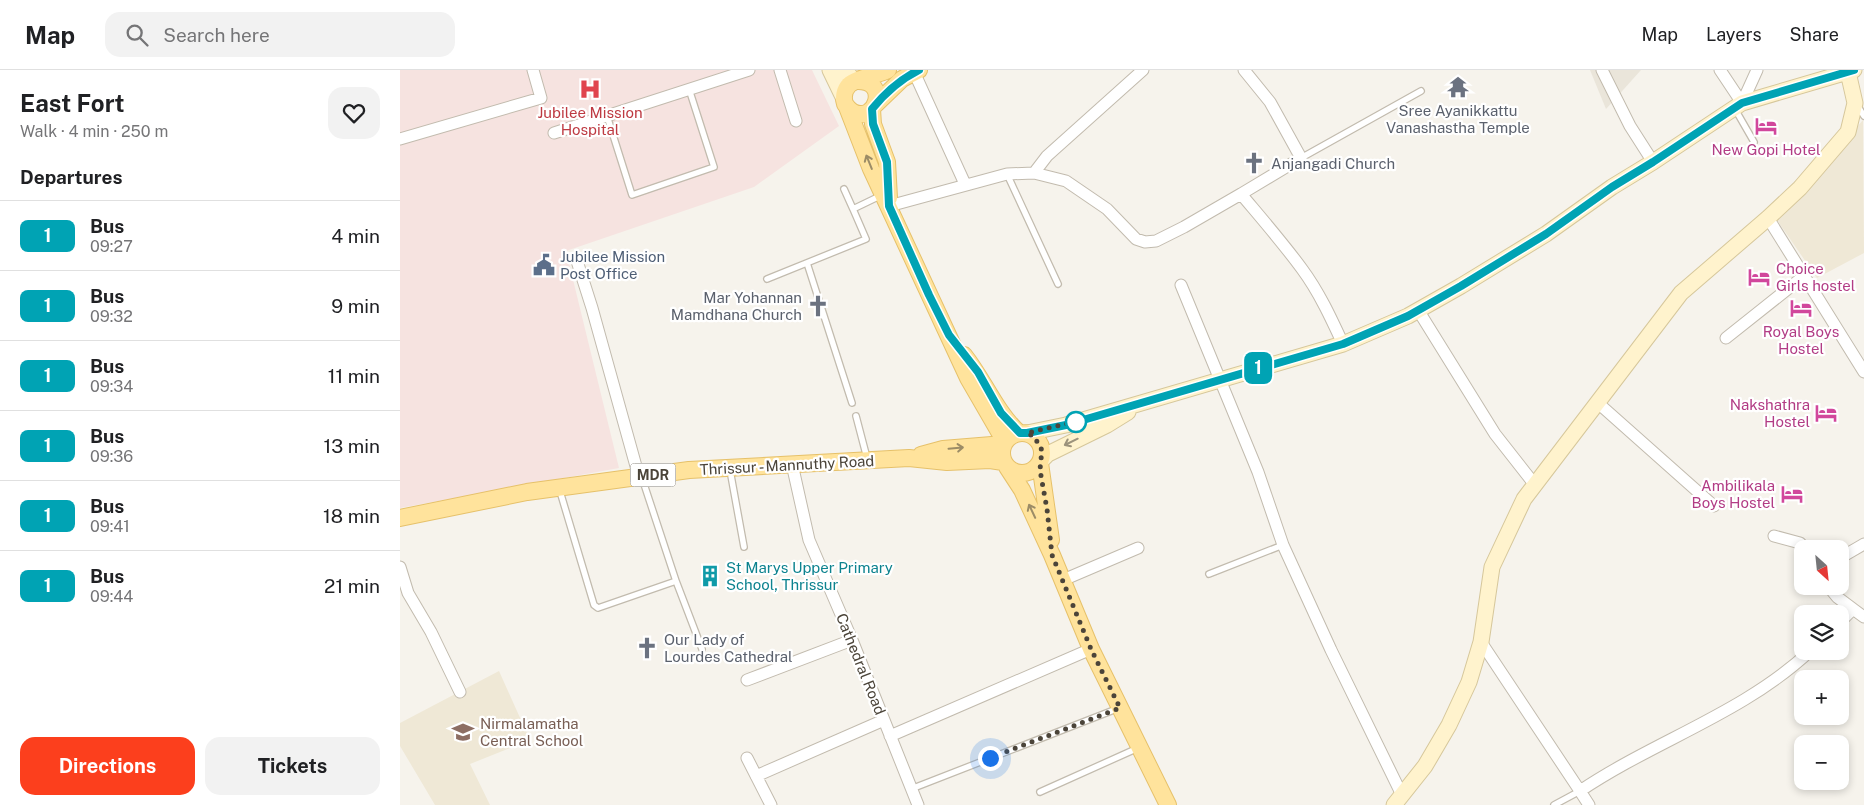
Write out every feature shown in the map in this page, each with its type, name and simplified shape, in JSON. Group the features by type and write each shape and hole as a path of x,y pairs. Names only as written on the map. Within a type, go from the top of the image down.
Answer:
{"main road":[{"path":"830,70 929,295 968,378 1004,443"},
{"path":"845,103 846,89 853,77 888,70"},
{"path":"845,103 856,113 862,114 874,107 892,88 916,71"},
{"path":"1168,805 1091,649 1063,580 1022,490 1005,465 1001,456 1004,443 1014,434 1066,425 1343,344 1418,310 1461,286 1546,234 1612,187 1738,105 1851,71 1856,103 1848,132 1800,188 1681,293 1524,499 1492,567 1481,642 1469,682 1449,725 1425,766 1398,800"},
{"path":"853,77 868,82 877,94 873,124 887,162 887,200"},
{"path":"949,335 978,372 1001,413 1023,433 1033,436 1041,447 1040,462 1052,555"},
{"path":"1005,465 1018,473 1024,473 1036,468 1048,454 1107,425 1144,401"},
{"name":"MDR","path":"909,458 943,450 1004,443"},
{"name":"Thrissur - Mannuthy Road","path":"400,518 527,492 689,470 909,458"},
{"name":"MDR","path":"909,458 947,462 990,460 1005,465"}],"street":[{"path":"400,139 541,98 533,70"},
{"path":"554,133 749,70"},
{"path":"780,70 796,121"},
{"path":"1034,173 1047,156 1143,70"},
{"path":"887,200 1006,174 1034,173 1066,181 1107,209 1136,239 1145,242 1156,241 1184,228 1301,158 1270,102 1244,70"},
{"path":"1602,70 1630,126 1653,162"},
{"path":"1720,70 1738,105"},
{"path":"1738,105 1757,70"},
{"path":"916,71 965,184"},
{"path":"1241,194 1304,271 1328,310 1343,344"},
{"path":"1768,218 1864,372"},
{"path":"577,261 640,477"},
{"path":"1726,338 1804,276"},
{"path":"1181,285 1258,472 1283,545 1398,800"},
{"path":"1418,310 1495,434 1535,485"},
{"path":"1598,403 1714,506"},
{"name":"Cathedral Road","path":"792,464 809,540 852,640 918,805"},
{"path":"1774,536 1794,541"},
{"path":"1849,553 1864,544"},
{"path":"1063,580 1138,548"},
{"path":"400,567 408,594 430,632 460,692"},
{"path":"1835,595 1864,617"},
{"path":"1849,613 1853,609"},
{"path":"746,680 852,640"},
{"path":"1481,642 1589,805"},
{"path":"890,736 1091,649"},
{"path":"1580,791 1747,698 1800,660"},
{"path":"756,776 884,720"},
{"path":"747,758 771,805"}],"lane":[{"path":"607,115 632,195 714,167 689,89"},
{"path":"1301,158 1421,91"},
{"path":"1856,103 1864,116"},
{"path":"1738,105 1754,142"},
{"path":"1006,174 1058,284"},
{"path":"767,279 866,239 844,190"},
{"path":"853,209 887,200"},
{"path":"807,263 852,403"},
{"path":"856,416 868,460"},
{"path":"729,468 744,547"},
{"path":"640,477 676,582 702,649"},
{"path":"558,488 594,606 598,608 676,582"},
{"path":"1209,574 1283,545"},
{"path":"911,789 1120,708"},
{"path":"1040,792 1140,747"},
{"path":"1554,805 1580,791"}],"shaded area":[{"path":"400,70 812,70 839,126 754,187 566,251 619,468 400,508"},
{"path":"1590,70 1641,70 1606,109"},
{"path":"1863,120 1864,253 1817,278 1777,220"},
{"name":"Nirmalamatha Central School","path":"499,671 530,740 470,764 490,805 435,805 400,746 400,723"}],"bus line":[{"name":"1","path":"919,70 902,79 872,109 873,124 887,162 889,206 949,335 978,372 1009,424 1020,433 1027,433 1066,425 1343,344 1408,316 1546,234 1612,187 1742,103 1854,70"}],"place":[{"name":"Sree Ayanikkattu Vanashastha Temple","path":"1458,87"},
{"name":"Jubilee Mission Hospital","path":"590,89"},
{"name":"New Gopi Hotel","path":"1766,126"},
{"name":"Anjangadi Church","path":"1254,163"},
{"name":"Jubilee Mission Post Office","path":"544,265"},
{"name":"Choice Girls hostel","path":"1759,277"},
{"name":"Mar Yohannan Mamdhana Church","path":"818,306"},
{"name":"Royal Boys Hostel","path":"1801,308"},
{"name":"Nakshathra Hostel","path":"1826,413"},
{"name":"Ambilikala Boys Hostel","path":"1792,494"},
{"name":"St Marys Upper Primary School, Thrissur","path":"710,576"},
{"name":"Our Lady of Lourdes Cathedral","path":"647,648"},
{"name":"Nirmalamatha Central School","path":"463,732"}],"route":[{"path":"990,758 1120,708 1091,649 1052,555 1041,476 1041,447 1038,441 1027,433 1047,430 1082,420 1076,422"}]}
